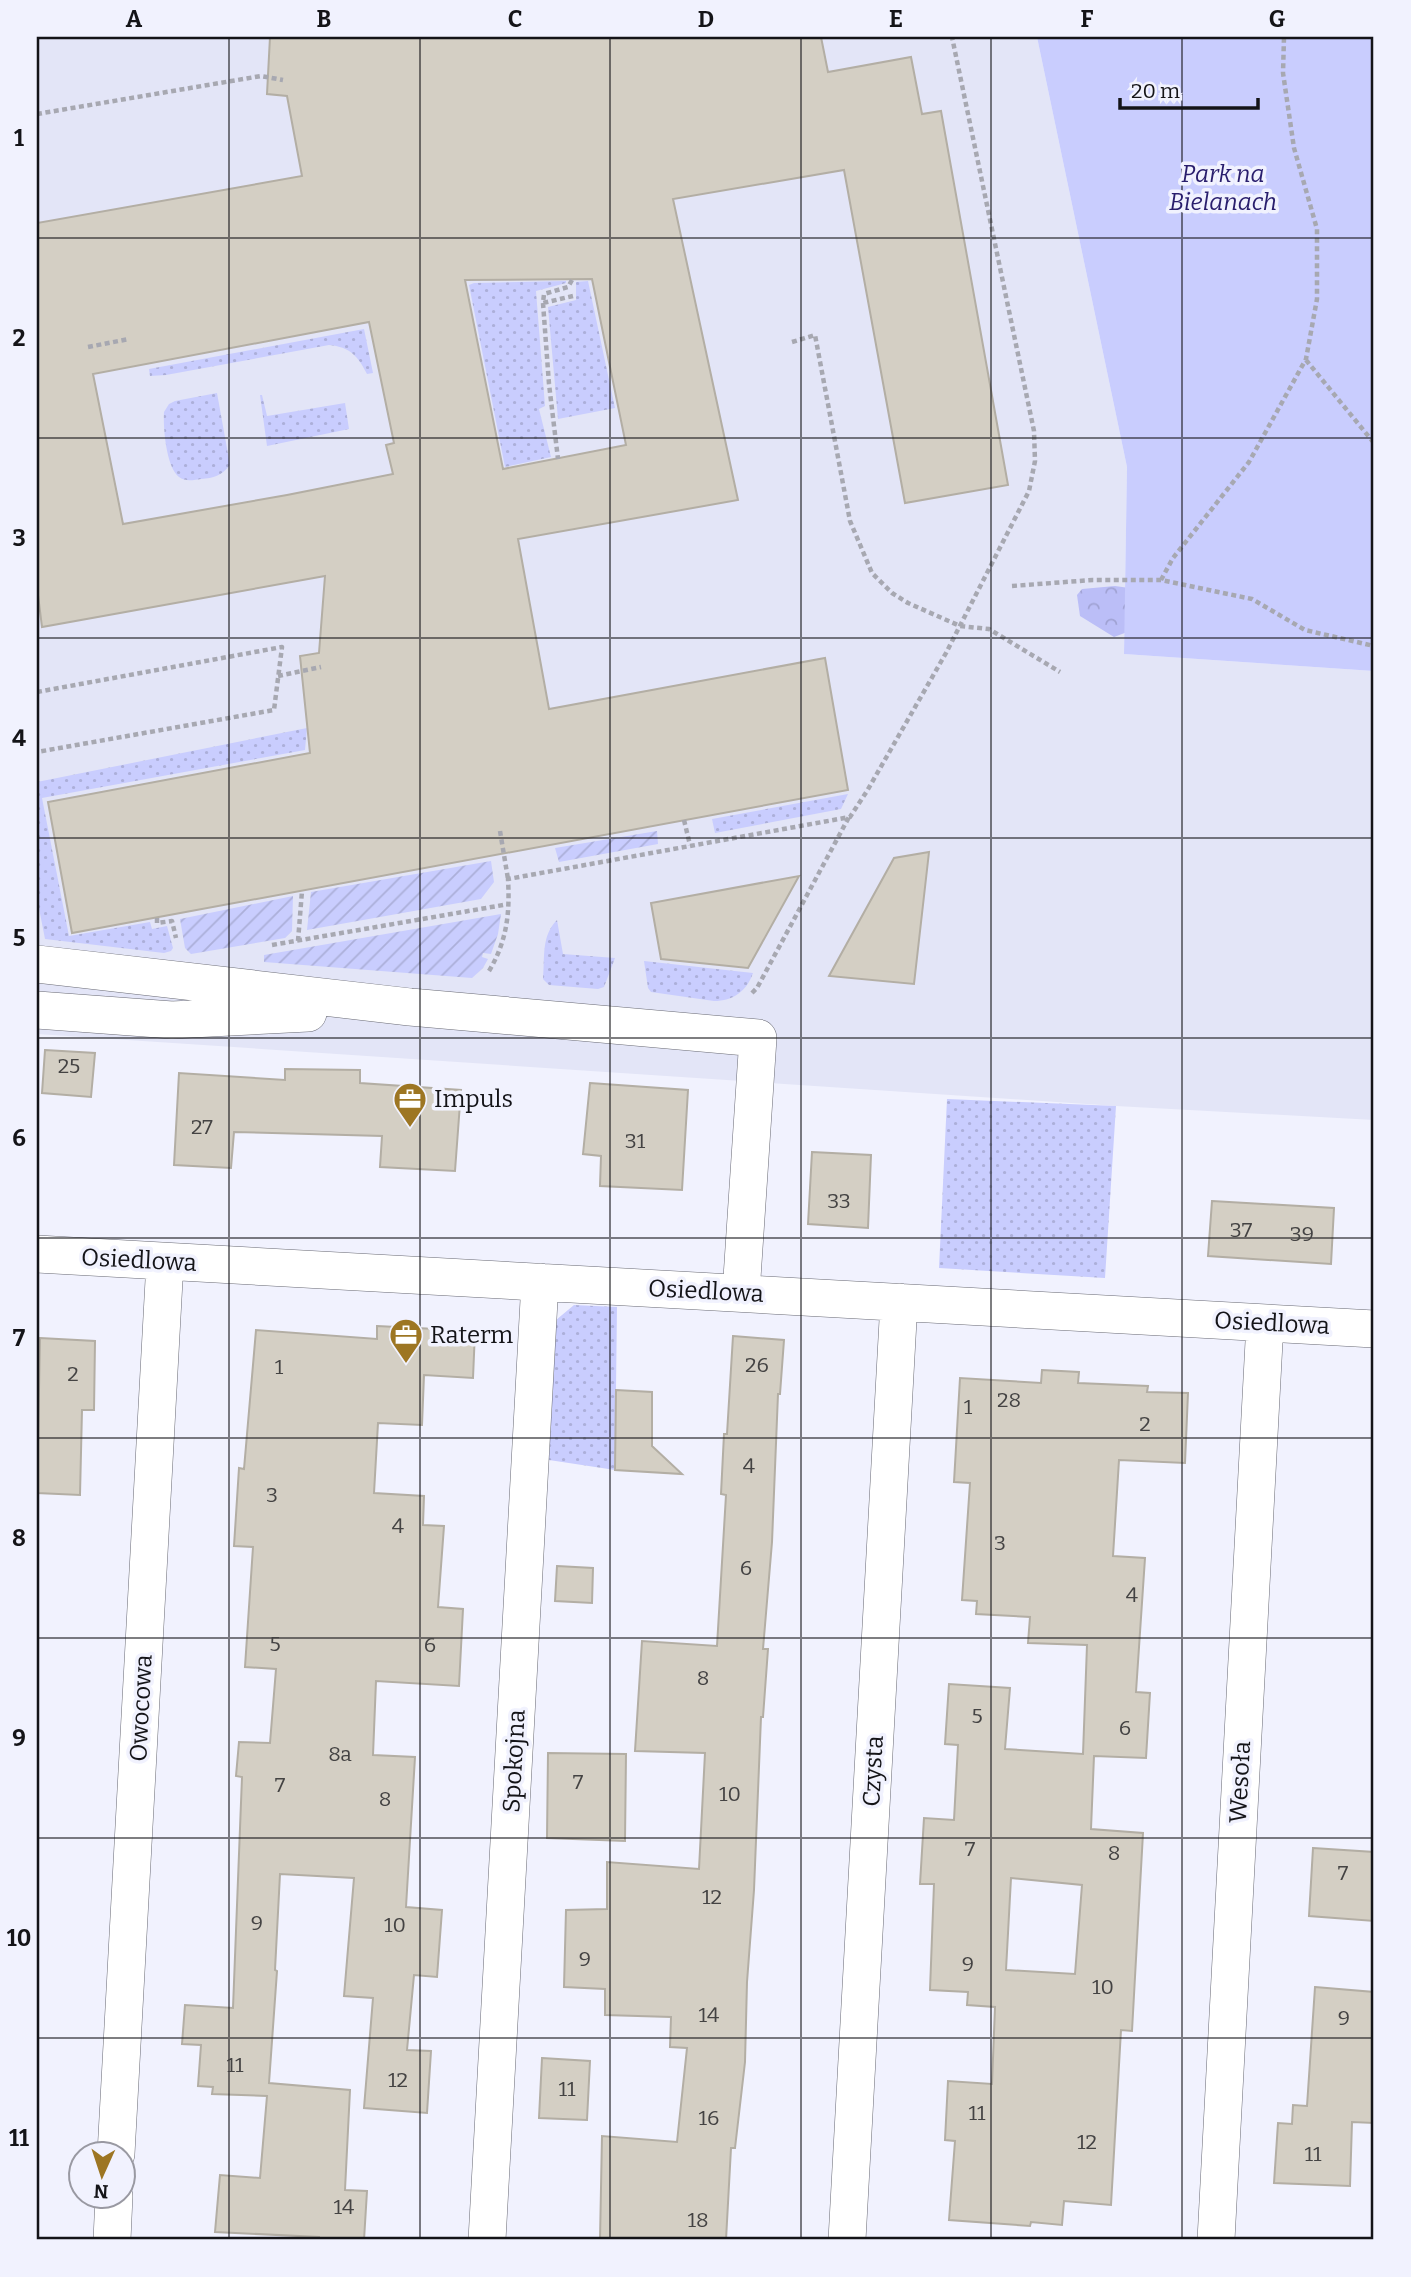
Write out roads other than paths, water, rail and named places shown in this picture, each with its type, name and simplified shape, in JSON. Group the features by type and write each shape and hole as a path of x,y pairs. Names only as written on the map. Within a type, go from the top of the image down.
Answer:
{"street":[{"path":"37,964 410,1007 758,1038 741,1293"},
{"path":"37,1010 172,1020 410,1007"},
{"name":"Osiedlowa","path":"37,1254 1374,1329"},
{"name":"Owocowa","path":"117,2140 165,1262"},
{"name":"Spokojna","path":"487,2240 540,1282"},
{"name":"Czysta","path":"847,2240 899,1302"},
{"name":"Wesoła","path":"1216,2240 1265,1323"},
{"path":"111,2240 113,2210"}],"place":[{"name":"Impuls","path":"410,1129"},
{"name":"Raterm","path":"406,1365"}],"park label":[{"name":"Park na Bielanach","path":"1223,188"}]}
